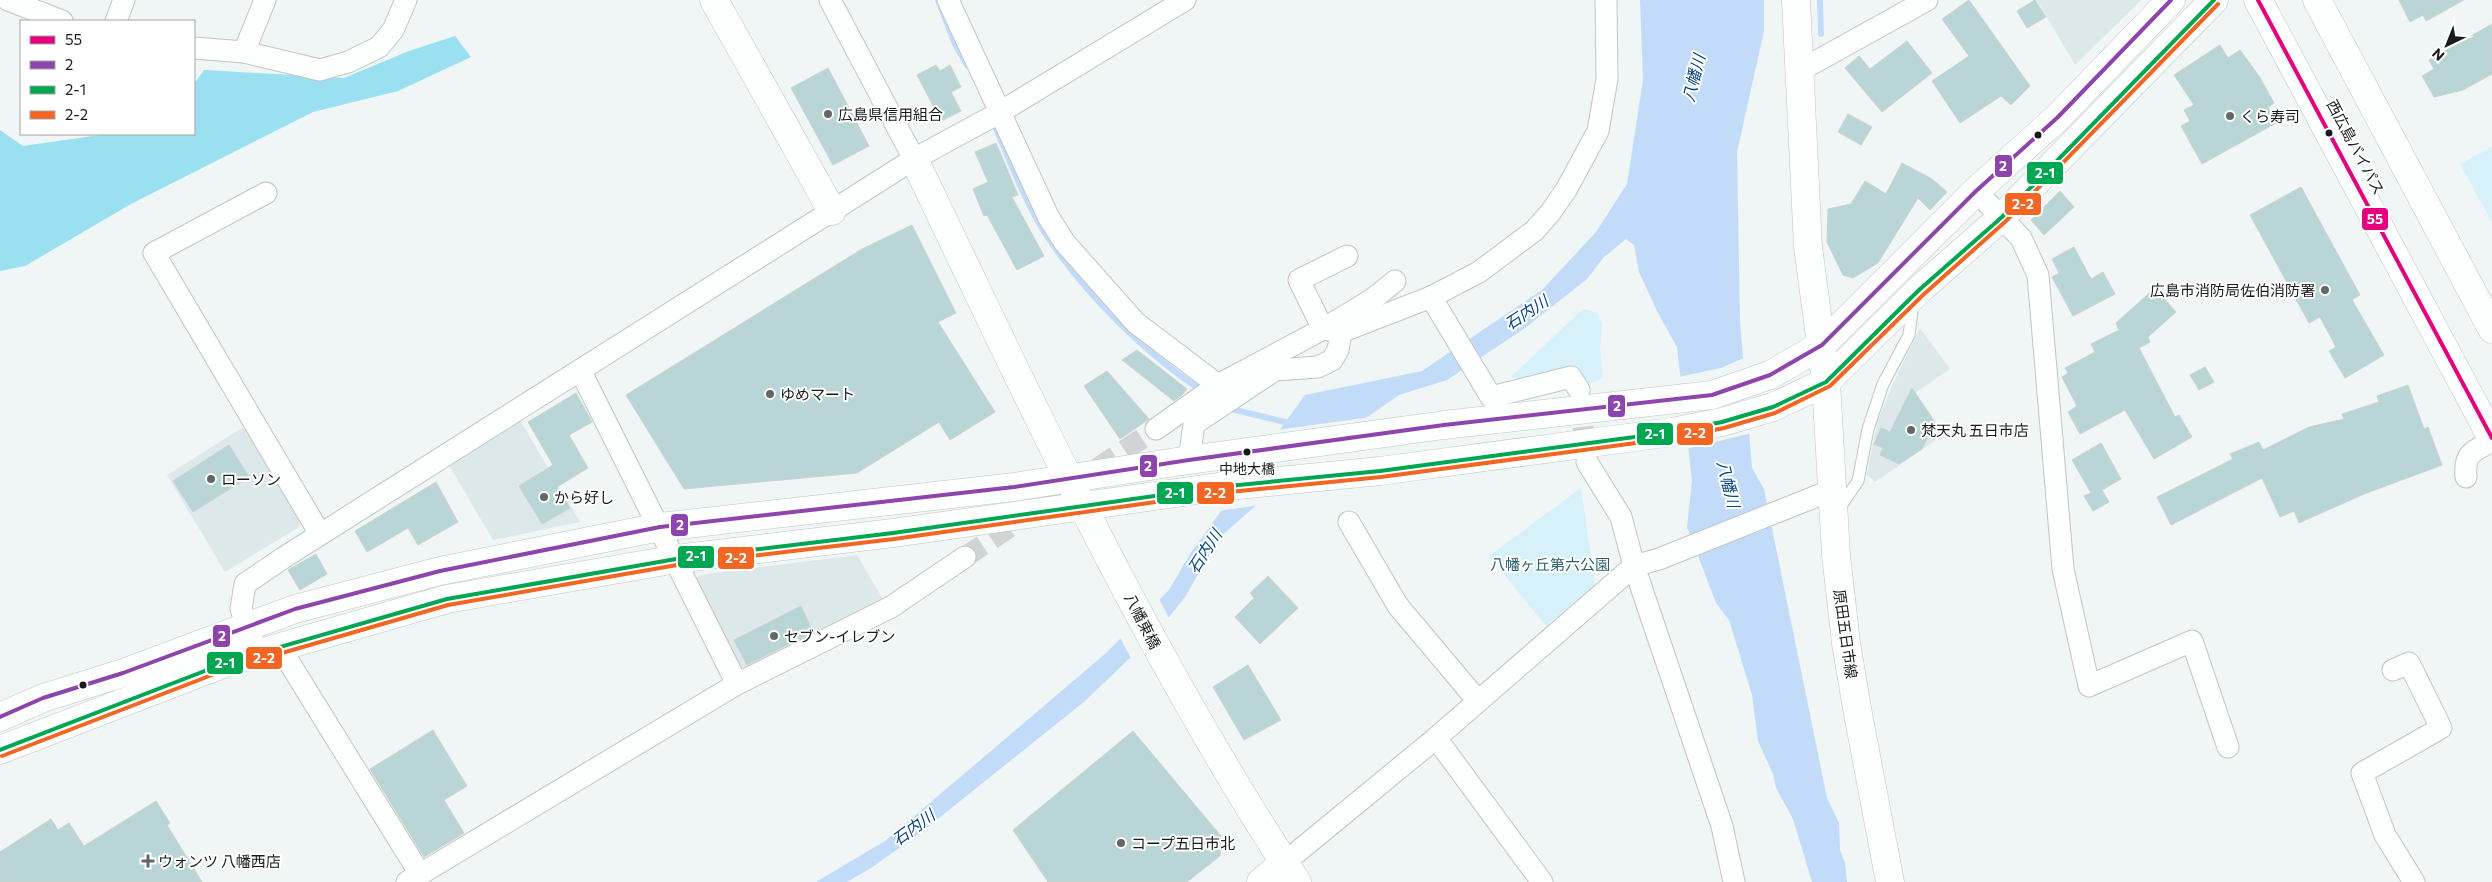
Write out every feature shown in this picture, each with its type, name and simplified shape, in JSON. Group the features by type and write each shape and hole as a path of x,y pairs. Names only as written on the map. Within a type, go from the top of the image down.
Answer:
{"main road":[{"path":"714,0 832,211"},
{"name":"原田五日市線","path":"1796,0 1808,247 1826,382 1827,500 1846,644 1890,882"},
{"path":"0,717 43,698 122,673 295,609 440,570 660,527 986,490 1444,425 1712,395 1779,370 1822,345 1976,191 2058,117 2172,0"},
{"path":"0,750 268,649 447,599 676,560 1218,487 1380,471 1672,432 1722,422 1782,403 1826,382 1914,294 2002,217 2214,0"},
{"name":"西広島バイパス","path":"2258,0 2492,440"},
{"name":"西広島バイパス","path":"2277,0 2492,400"},
{"path":"2317,0 2492,329"},
{"path":"2333,0 2403,136 2492,301"},
{"name":"八幡東橋","path":"914,159 1068,478 1160,655 1290,872"},
{"path":"1261,882 1290,872"}],"street":[{"path":"8,0 59,20"},
{"path":"116,20 124,0"},
{"path":"244,52 265,0"},
{"path":"195,48 244,52 320,70 348,62 379,47 394,30 406,0"},
{"path":"830,0 849,40 914,159"},
{"path":"948,0 994,116 1049,218 1065,242 1136,323 1215,397"},
{"path":"965,557 891,607 737,684 414,878 268,649 248,626 241,609 245,584 320,534 914,159 994,116 1185,0"},
{"path":"1332,331 1436,305 1534,231 1550,213 1574,176 1598,131 1607,78 1606,0"},
{"path":"1799,71 1927,0"},
{"path":"1976,191 2021,238 2038,275 2063,569 2089,686 2192,641 2228,747"},
{"path":"266,193 154,253 320,534"},
{"path":"1189,460 1194,424 1215,397 1274,370 1318,367 1332,360 1338,350 1332,331 1299,280 1347,256"},
{"path":"1156,429 1332,331 1395,281"},
{"path":"1436,305 1491,397 1571,377 1579,390"},
{"path":"580,370 737,684"},
{"path":"2466,477 2465,463 2470,453 2492,440"},
{"path":"1587,462 1621,517 1634,566 1722,826 1734,882"},
{"path":"1290,872 1436,738 1634,566 1827,500"},
{"path":"1349,522 1398,606 1478,701"},
{"path":"2393,670 2409,663 2442,728 2362,773 2385,835 2414,882"},
{"path":"1436,738 1542,882"}],"lane":[{"path":"1827,500 1858,481 1868,429 1883,384 1908,335 1914,294"}],"shaded area":[{"path":"2037,0 2141,0 2075,65"},
{"path":"455,36 471,57 398,91 313,112 131,204 25,266 0,271 0,130 23,146 100,135 195,135 195,83 204,70 344,78 409,51"},
{"path":"1920,328 1950,369 1915,393 1943,435 1875,482 1867,475 1877,423 1892,386"},
{"path":"520,420 580,522 493,540 449,465"},
{"path":"242,428 251,432 301,511 299,527 225,572 167,475"},
{"path":"857,555 884,601 745,669 736,665 695,581 700,575"}],"green space":[{"path":"2492,147 2492,222 2460,164"},
{"path":"1583,309 1598,313 1602,324 1600,347 1603,378 1586,385 1573,365 1527,379 1511,377"},
{"name":"八幡ヶ丘第六公園","path":"1581,488 1595,585 1546,626 1489,556"}],"water":[{"path":"1640,0 1764,0 1764,31 1737,152 1740,321 1752,468 1764,489 1827,798 1839,823 1840,850 1845,863 1847,882 1812,882 1793,819 1776,788 1773,774 1758,741 1752,695 1729,620 1716,603 1687,527 1692,481 1677,347 1657,311 1639,272 1634,245 1626,239 1604,257 1587,279 1525,328 1447,380 1399,395 1316,453 1219,538 1185,597 1158,631 1085,701 919,834 871,868 847,882 816,882 885,841 1105,654 1169,590 1190,554 1305,395 1422,371 1542,290 1596,232 1627,184 1643,80"}],"pier":[{"path":"1746,357 1752,433 1686,449 1678,377 1721,368"},
{"path":"1371,417 1317,455 1260,505 1219,511 1277,430"},
{"path":"1158,597 1170,620 1132,660 1119,636"}],"building":[{"path":"1969,0 2030,86 2011,105 2001,96 1960,123 1932,81 1969,56 1942,19"},
{"path":"2035,0 2046,17 2027,28 2017,11"},
{"path":"2399,0 2464,0 2426,21 2423,15 2410,22"},
{"path":"2492,24 2492,74 2463,90 2434,97 2422,76 2434,69 2429,60"},
{"path":"1907,41 1932,73 1882,112 1845,68 1859,56 1870,69"},
{"name":"くら寿司","path":"2220,45 2228,58 2240,50 2259,76 2274,103 2268,107 2276,123 2202,164 2181,126 2190,121 2184,110 2194,105 2174,75"},
{"path":"936,65 940,71 950,65 961,87 951,92 961,111 941,121 917,75"},
{"name":"広島県信用組合","path":"828,68 869,146 833,165 791,88"},
{"path":"1848,114 1872,127 1861,145 1838,132"},
{"path":"996,143 1018,195 1012,197 1044,256 1017,270 987,215 984,216 973,189 988,182 975,152"},
{"path":"1902,163 1932,179 1947,192 1930,210 1918,198 1878,263 1853,278 1843,275 1827,242 1828,209 1851,204 1865,181 1886,194"},
{"path":"2301,187 2360,295 2352,300 2384,355 2345,378 2329,351 2336,347 2320,317 2309,323 2250,215"},
{"path":"2060,191 2074,207 2044,235 2031,220"},
{"path":"912,225 956,313 938,322 995,412 950,440 939,422 857,473 684,489 626,395 862,249"},
{"path":"2074,247 2091,279 2103,272 2115,294 2073,316 2052,277 2059,273 2052,259"},
{"path":"2155,288 2176,312 2148,337 2150,342 2139,348 2175,417 2179,415 2192,437 2154,459 2125,410 2080,434 2068,412 2077,406 2062,377 2068,373 2065,368 2095,352 2091,344 2119,330 2116,323"},
{"path":"1137,350 1187,389 1182,395 1174,401 1122,360"},
{"path":"2205,367 2214,382 2199,390 2190,375"},
{"path":"1107,371 1149,419 1120,439 1084,386"},
{"path":"2408,385 2424,429 2428,427 2442,465 2364,494 2299,523 2294,511 2280,517 2262,478 2171,525 2157,497 2233,459 2230,454 2259,442 2263,450 2309,427 2344,419 2342,414 2379,402 2377,396"},
{"name":"梵天丸 五日市店","path":"1912,388 1935,422 1922,449 1899,464 1880,455 1883,448 1874,444 1881,428 1890,432"},
{"path":"576,393 592,422 569,435 588,468 557,487 570,508 542,524 519,486 553,465 528,422"},
{"path":"2101,443 2121,479 2102,490 2109,502 2093,511 2084,496 2091,493 2072,460"},
{"name":"ローソン","path":"229,445 249,477 193,512 173,481"},
{"path":"436,482 458,522 418,545 408,528 367,552 355,531"},
{"path":"316,554 327,574 300,590 288,570"},
{"path":"1268,576 1298,608 1260,644 1235,617 1254,598 1250,593"},
{"name":"セブン-イレブン","path":"801,606 813,632 747,665 734,640"},
{"path":"1248,665 1281,720 1244,740 1213,687"},
{"path":"433,730 467,786 444,800 464,833 424,857 370,769"},
{"path":"1133,731 1221,836 1220,856 1187,882 1048,882 1013,830"},
{"path":"156,801 170,823 167,825 202,882 0,882 0,852 51,819 58,830 69,823 84,846"}],"waterway":[{"path":"938,0 955,44 967,65"},
{"path":"1820,0 1821,34"},
{"path":"992,119 1031,208 1062,258 1117,321 1159,359 1202,391"},
{"path":"1227,408 1293,424"}],"tunnel":[{"path":"1579,395 1587,459"},
{"path":"965,557 1156,429"}],"transit line":[{"name":"2","path":"0,717 43,698 123,673 295,609 440,571 660,527 1014,487 1189,460 1444,425 1712,395 1770,375 1822,345 1976,191 2058,117 2171,0"},
{"name":"2-1","path":"0,750 228,662 447,599 676,559 893,533 1218,487 1380,471 1672,432 1722,422 1773,407 1826,382 1919,290 2002,217 2214,0"},
{"name":"55","path":"2258,0 2492,438"},
{"name":"2-2","path":"2,756 230,668 448,605 677,565 894,539 1219,493 1381,477 1673,438 1724,428 1775,413 1830,386 1923,295 2006,221 2218,4"}],"place":[{"name":"広島県信用組合","path":"828,114"},
{"name":"くら寿司","path":"2230,116"},
{"name":"広島市消防局佐伯消防署","path":"2325,290"},
{"name":"ゆめマート","path":"770,394"},
{"name":"梵天丸 五日市店","path":"1911,430"},
{"name":"中地大橋","path":"1247,452"},
{"name":"ローソン","path":"211,479"},
{"name":"から好し","path":"544,497"},
{"name":"セブン-イレブン","path":"774,636"},
{"name":"コープ五日市北","path":"1121,843"},
{"name":"ウォンツ 八幡西店","path":"148,861"}],"water label":[{"name":"八幡川","path":"1693,78"},
{"name":"石内川","path":"1526,312"},
{"name":"八幡川","path":"1729,484"},
{"name":"石内川","path":"1204,551"},
{"name":"石内川","path":"913,827"}]}
